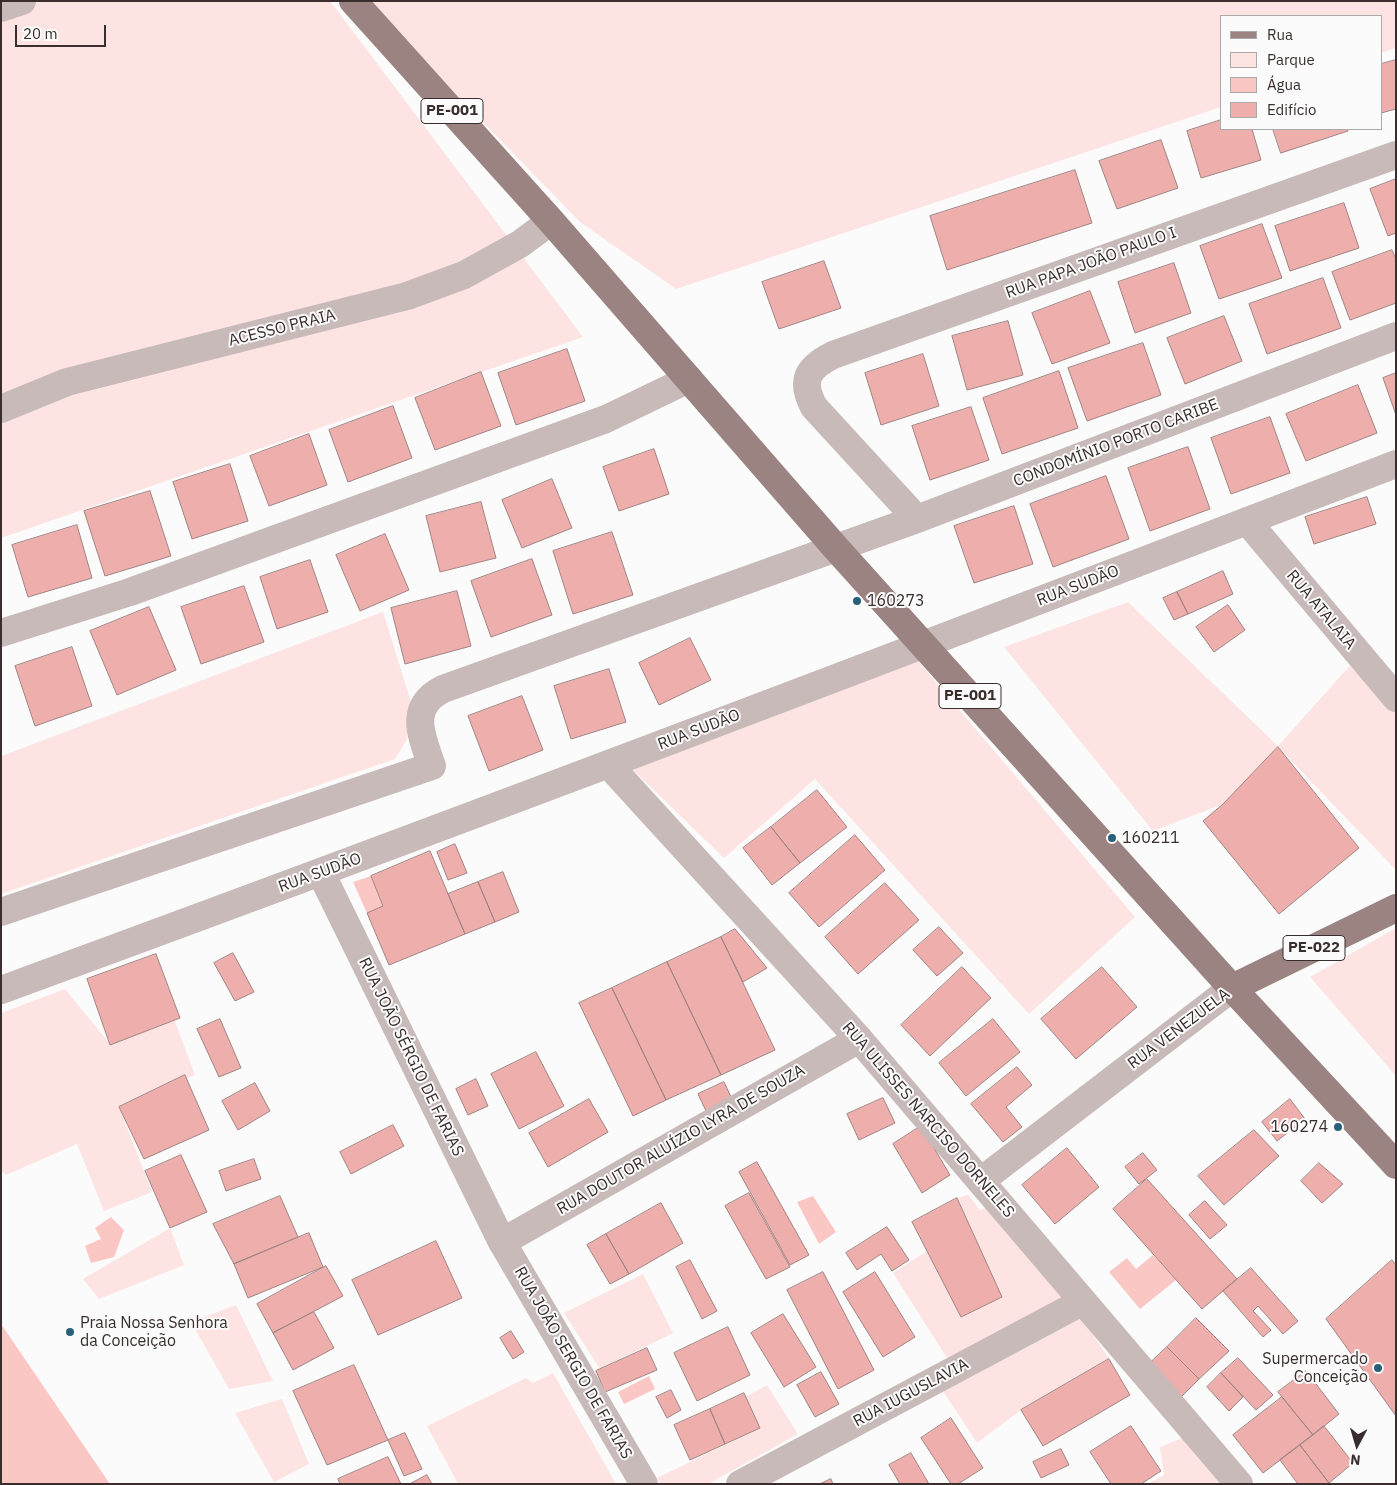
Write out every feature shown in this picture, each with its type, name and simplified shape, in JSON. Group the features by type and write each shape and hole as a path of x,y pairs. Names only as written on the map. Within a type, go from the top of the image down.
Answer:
{"main road":[{"name":"PE-001","path":"353,1 551,221 835,547 1232,988 1396,1165"},
{"name":"RUA VENEZUELA","path":"1232,988 1396,908"}],"street":[{"path":"1,8 22,1"},
{"name":"RUA PAPA JOÃO PAULO I","path":"917,519 814,407 806,392 808,375 818,363 832,355 1396,155"},
{"name":"ACESSO PRAIA","path":"1,409 67,382 407,296 464,275 520,244 551,221"},
{"name":"CONDOMÍNIO PORTO CARIBE","path":"1,912 432,766 419,726 421,710 430,695 835,547 917,519 1396,336"},
{"path":"1,634 130,592 606,419 689,379"},
{"name":"RUA SUDÃO","path":"1,990 321,873 1396,464"},
{"name":"RUA ATALAIA","path":"1247,521 1396,698"},
{"name":"RUA ULISSES NARCISO DORNELES","path":"608,764 859,1039 982,1180 1082,1302 1239,1484"},
{"name":"RUA JOÃO SÉRGIO DE FARIAS","path":"321,873 502,1242"},
{"name":"RUA VENEZUELA","path":"982,1180 1232,988"},
{"name":"RUA DOUTOR ALUÍZIO LYRA DE SOUZA","path":"502,1242 859,1039"},
{"name":"RUA JOÃO SERGIO DE FARIAS","path":"502,1242 644,1484"},
{"name":"RUA IUGUSLAVIA","path":"740,1484 1082,1302"}],"green space":[{"path":"1,1 330,1 583,337 1,538"},
{"path":"365,1 1396,1 1396,48 1382,53 1382,15 1220,15 1220,107 676,289 580,222"},
{"path":"1128,602 1278,746 1355,660 1396,711 1396,870 1278,747 1223,804 1153,831 1004,647"},
{"path":"383,612 411,702 407,739 395,759 1,894 1,756"},
{"path":"918,661 1135,917 1029,1014 815,779 724,858 632,769"},
{"path":"1396,928 1396,1076 1310,977"},
{"path":"65,989 110,1044 173,1016 195,1075 119,1107 152,1192 104,1211 77,1144 6,1175 1,1170 1,1013"},
{"path":"968,1195 980,1210 992,1206 1064,1298 947,1358 893,1273 927,1251 961,1317 1002,1297 957,1198"},
{"path":"170,1228 184,1265 99,1299 83,1279"},
{"path":"643,1274 673,1333 600,1369 564,1313"},
{"path":"236,1305 273,1381 229,1389 191,1322"},
{"path":"1082,1318 1109,1359 1021,1410 977,1443 943,1391"},
{"path":"553,1373 616,1484 458,1484 427,1426 526,1378 533,1383"},
{"path":"767,1385 798,1434 708,1484 661,1484 657,1478 760,1428 744,1398"},
{"path":"282,1399 309,1464 274,1482 235,1413"},
{"path":"1187,1436 1224,1484 1147,1484 1164,1475 1160,1447"}],"water":[{"path":"371,876 383,906 367,913 353,882"},
{"path":"813,1196 836,1232 819,1244 797,1202"},
{"path":"111,1217 124,1230 114,1257 91,1263 85,1246 101,1239 95,1228"},
{"path":"1153,1255 1176,1280 1140,1309 1109,1272 1127,1258 1136,1269"},
{"path":"1,1324 110,1484 1,1484"},
{"path":"649,1376 655,1389 624,1404 618,1392"}],"building":[{"path":"1396,60 1396,109 1382,113 1382,64"},
{"path":"1220,120 1220,130 1252,130 1261,160 1201,178 1187,131"},
{"path":"1273,130 1348,131 1281,153"},
{"path":"1161,140 1178,188 1117,209 1099,161"},
{"path":"1075,170 1092,223 947,270 930,216"},
{"path":"1396,179 1396,233 1388,236 1370,189"},
{"path":"1344,203 1359,248 1290,271 1275,226"},
{"path":"1262,224 1282,278 1219,299 1200,246"},
{"path":"1392,250 1396,259 1396,303 1350,320 1332,272"},
{"path":"824,261 841,308 779,329 762,282"},
{"path":"1174,263 1191,313 1135,333 1118,282"},
{"path":"1323,278 1341,328 1267,354 1249,304"},
{"path":"1090,291 1110,343 1052,364 1032,313"},
{"path":"1224,316 1242,361 1185,384 1167,338"},
{"path":"1008,321 1023,375 967,390 952,336"},
{"path":"1143,343 1161,395 1087,421 1068,368"},
{"path":"567,349 585,401 516,425 498,373"},
{"path":"923,354 939,406 881,425 865,373"},
{"path":"1059,371 1078,428 1002,454 983,398"},
{"path":"481,372 501,426 435,450 415,398"},
{"path":"1396,373 1396,415 1383,378"},
{"path":"1358,385 1377,433 1306,461 1286,414"},
{"path":"393,406 412,458 348,482 329,430"},
{"path":"971,407 989,460 930,480 912,426"},
{"path":"1270,417 1290,473 1231,494 1211,438"},
{"path":"309,434 327,485 269,506 250,456"},
{"path":"1188,447 1210,509 1150,531 1128,468"},
{"path":"654,449 669,494 619,511 603,467"},
{"path":"230,464 248,521 192,539 173,482"},
{"path":"1106,476 1129,539 1053,567 1030,504"},
{"path":"552,479 572,528 522,548 502,500"},
{"path":"150,491 171,556 105,576 84,511"},
{"path":"1367,497 1376,524 1314,544 1305,517"},
{"path":"481,502 496,558 440,572 426,516"},
{"path":"1014,506 1033,564 974,583 954,526"},
{"path":"77,525 92,578 28,597 12,545"},
{"path":"612,532 633,595 573,614 553,551"},
{"path":"385,534 409,590 360,611 336,555"},
{"path":"532,559 552,615 491,637 471,581"},
{"path":"310,560 328,612 277,629 260,577"},
{"path":"1223,571 1233,594 1188,614 1177,592"},
{"path":"244,586 264,642 201,664 181,607"},
{"path":"457,591 471,646 405,664 391,608"},
{"path":"1177,592 1188,614 1174,620 1163,598"},
{"path":"1228,605 1245,630 1214,652 1196,627"},
{"path":"149,607 176,670 117,695 90,631"},
{"path":"690,638 711,680 659,705 639,663"},
{"path":"72,647 92,706 35,726 15,666"},
{"path":"609,669 626,722 571,739 554,686"},
{"path":"522,696 543,750 489,771 468,716"},
{"path":"1278,747 1359,848 1279,914 1203,821 1223,804"},
{"path":"817,790 847,827 800,863 771,827"},
{"path":"771,827 800,863 772,885 743,848"},
{"path":"855,835 885,870 819,927 789,893"},
{"path":"455,844 467,873 448,880 437,852"},
{"path":"430,851 465,934 389,965 367,913 383,906 371,876"},
{"path":"503,872 519,912 495,922 478,882"},
{"path":"478,882 495,922 465,934 448,894"},
{"path":"885,883 919,920 858,974 825,937"},
{"path":"939,927 963,953 937,976 913,950"},
{"path":"735,929 767,968 743,982 721,937"},
{"path":"721,937 775,1050 721,1075 667,962"},
{"path":"233,953 254,992 235,1001 214,963"},
{"path":"156,954 180,1018 110,1045 87,979"},
{"path":"667,962 721,1075 666,1100 612,988"},
{"path":"962,967 991,998 930,1056 901,1025"},
{"path":"1102,967 1137,1007 1076,1059 1041,1019"},
{"path":"612,988 666,1100 633,1116 579,1003"},
{"path":"220,1019 241,1068 219,1077 197,1029"},
{"path":"993,1019 1020,1052 966,1096 939,1063"},
{"path":"536,1052 564,1106 519,1129 491,1074"},
{"path":"1017,1067 1032,1085 1006,1107 1022,1127 1003,1142 971,1104"},
{"path":"185,1075 209,1130 144,1159 119,1107"},
{"path":"476,1079 488,1106 468,1115 456,1089"},
{"path":"724,1082 732,1099 706,1111 698,1094"},
{"path":"255,1083 270,1111 238,1130 222,1101"},
{"path":"883,1098 895,1123 859,1140 847,1114"},
{"path":"589,1099 608,1132 548,1167 529,1133"},
{"path":"1290,1099 1305,1119 1277,1141 1262,1122"},
{"path":"393,1125 404,1146 351,1174 340,1152"},
{"path":"921,1126 950,1175 922,1193 893,1144"},
{"path":"1254,1130 1279,1156 1224,1205 1198,1176"},
{"path":"1067,1148 1099,1187 1055,1224 1022,1185"},
{"path":"1143,1153 1157,1170 1139,1184 1125,1167"},
{"path":"181,1155 207,1212 170,1228 145,1171"},
{"path":"254,1159 261,1179 226,1191 219,1171"},
{"path":"757,1162 809,1255 790,1265 739,1172"},
{"path":"1319,1163 1343,1184 1322,1203 1301,1181"},
{"path":"1147,1179 1237,1279 1202,1309 1113,1209"},
{"path":"749,1193 790,1267 766,1279 725,1206"},
{"path":"280,1196 298,1237 234,1264 213,1224"},
{"path":"957,1198 1002,1297 961,1317 912,1222"},
{"path":"1205,1201 1227,1225 1210,1239 1189,1215"},
{"path":"661,1203 683,1243 629,1274 606,1234"},
{"path":"887,1227 909,1260 892,1271 881,1254 857,1270 846,1253"},
{"path":"309,1233 323,1267 248,1298 234,1264"},
{"path":"606,1234 629,1274 610,1284 587,1245"},
{"path":"436,1241 462,1298 378,1335 352,1280"},
{"path":"690,1260 717,1311 702,1319 676,1267"},
{"name":"Supermercado Conceição","path":"1392,1260 1396,1265 1396,1416 1326,1319"},
{"path":"326,1266 343,1296 273,1333 257,1304"},
{"path":"1251,1268 1298,1321 1283,1334 1258,1306 1253,1311 1271,1330 1263,1337 1223,1291"},
{"path":"823,1272 874,1370 838,1389 787,1290"},
{"path":"875,1272 915,1337 883,1357 843,1292"},
{"path":"314,1312 334,1348 293,1370 273,1333"},
{"path":"783,1314 816,1367 784,1387 751,1333"},
{"path":"1196,1318 1229,1351 1199,1379 1167,1347"},
{"path":"728,1327 750,1375 697,1401 674,1353"},
{"path":"511,1331 524,1352 513,1359 500,1338"},
{"path":"1167,1347 1199,1379 1180,1398 1147,1366"},
{"path":"647,1348 657,1370 605,1392 596,1371"},
{"path":"1238,1358 1273,1395 1256,1410 1221,1373"},
{"path":"1109,1359 1130,1395 1043,1446 1021,1410"},
{"path":"354,1365 388,1440 327,1465 293,1391"},
{"path":"1306,1371 1339,1414 1313,1435 1278,1392"},
{"path":"821,1372 839,1404 815,1417 797,1385"},
{"path":"1221,1373 1243,1397 1229,1411 1207,1387"},
{"path":"671,1390 681,1410 667,1418 656,1397"},
{"path":"744,1393 760,1428 725,1444 710,1409"},
{"path":"1282,1397 1313,1435 1263,1473 1233,1435"},
{"path":"710,1409 725,1444 690,1460 674,1425"},
{"path":"951,1418 983,1468 958,1484 951,1484 921,1438"},
{"path":"1131,1426 1161,1471 1141,1484 1111,1484 1090,1452"},
{"path":"1324,1426 1353,1463 1329,1483 1300,1445"},
{"path":"405,1433 422,1469 404,1476 388,1440"},
{"path":"1300,1445 1329,1483 1298,1484 1280,1460"},
{"path":"1061,1449 1069,1465 1041,1478 1033,1462"},
{"path":"911,1453 929,1484 900,1484 889,1465"},
{"path":"388,1457 401,1484 340,1484 338,1479"},
{"path":"427,1475 432,1484 410,1484"},
{"path":"831,1479 833,1484 820,1484"}],"place":[{"name":"160273","path":"857,601"},
{"name":"160211","path":"1112,838"},
{"name":"160274","path":"1338,1127"},
{"name":"Praia Nossa Senhora da Conceição","path":"70,1332"},
{"name":"Supermercado Conceição","path":"1378,1368"}]}
